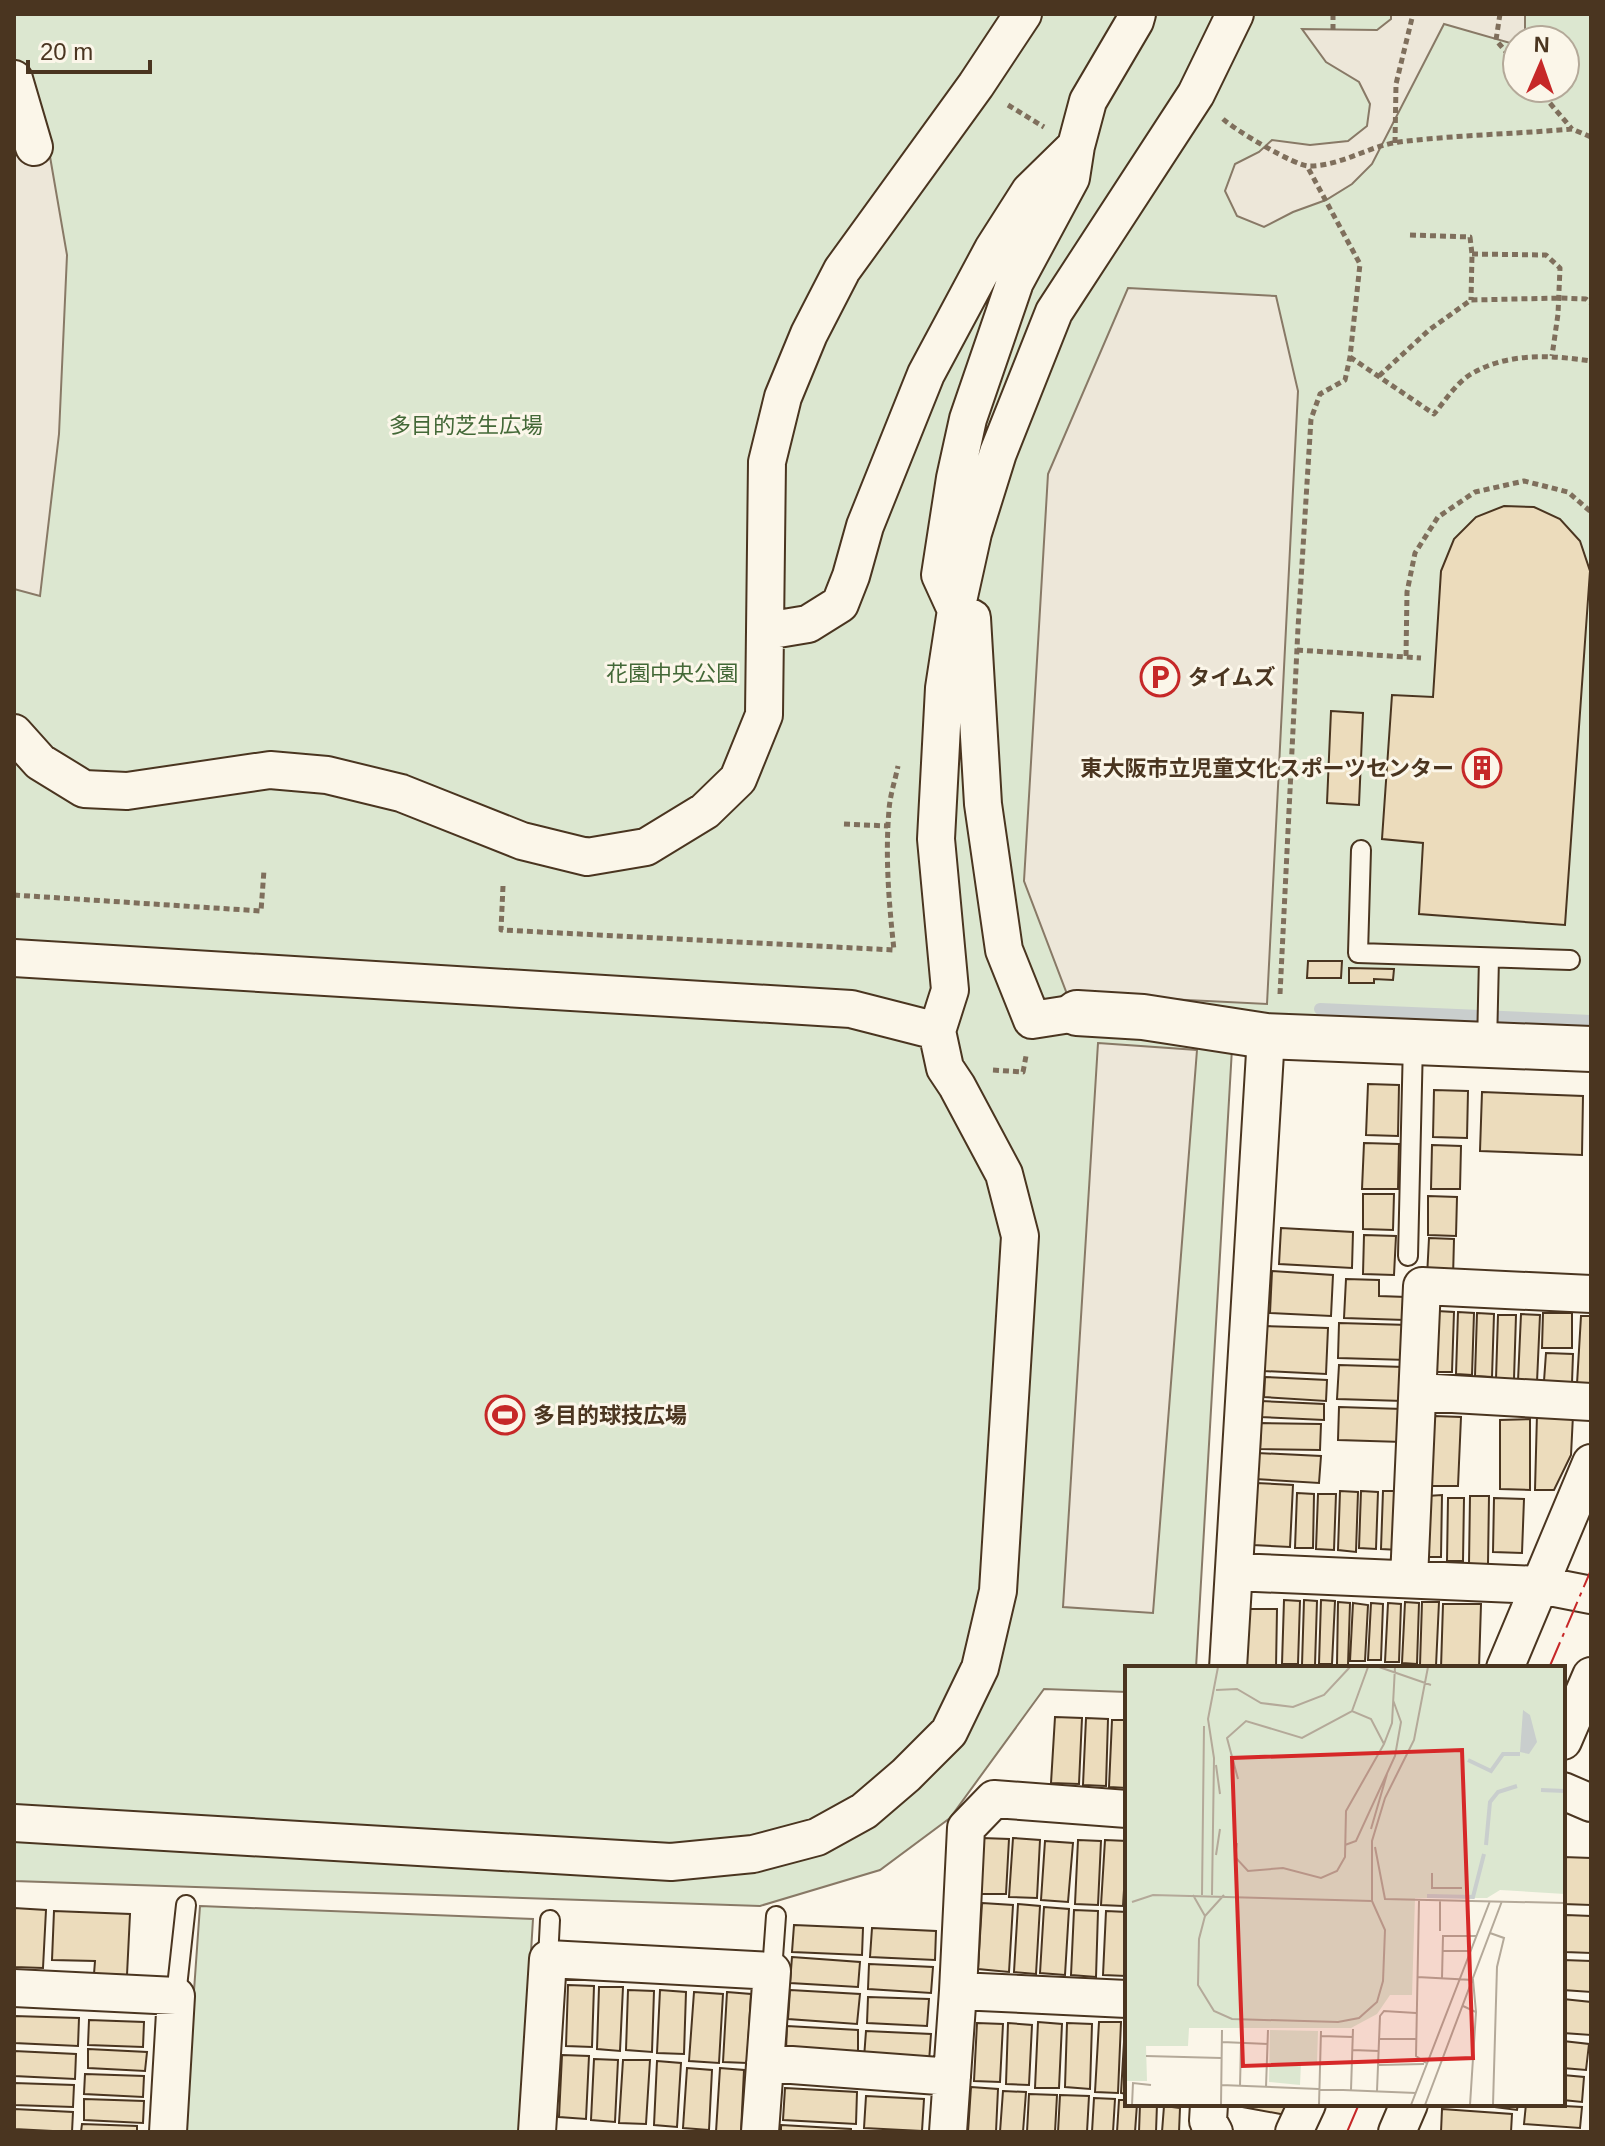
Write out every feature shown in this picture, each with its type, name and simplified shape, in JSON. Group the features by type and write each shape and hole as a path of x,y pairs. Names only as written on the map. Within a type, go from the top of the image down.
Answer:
{"street":[{"path":"14,733 40,762 84,789 127,791 270,770 327,775 401,793 522,841 587,857 646,847 705,811 738,779 764,715 767,462 783,397 809,334 842,270 976,85 1023,14"},
{"path":"1137,14 1088,101 1071,178 1015,282 968,419 940,575 956,610 972,618 983,804 1004,950 1032,1020 1077,1013 1143,1017 1266,1036 1413,1042 1487,1025 1591,1049"},
{"path":"14,1823 671,1862 753,1854 817,1837 864,1811 949,1732 980,1668 998,1591 1020,1236 1004,1174 945,1068 937,1031 950,990 936,839 944,688 956,610 973,533 998,453 1054,312 1196,94 1235,14"},
{"path":"14,79 34,147"},
{"path":"766,631 808,624 840,604 865,526 926,374 993,249 1030,191 1076,146"},
{"path":"14,958 851,1009 937,1031"},
{"path":"1228,1666 1266,1036"},
{"path":"1409,1579 1422,1286 1591,1294"},
{"path":"1418,1392 1591,1402"},
{"path":"1506,1666 1591,1463"},
{"path":"1234,1572 1540,1585 1591,1595"},
{"path":"1565,1736 1591,1676"},
{"path":"1565,1792 1591,1803"},
{"path":"948,2132 966,1828 994,1799 1125,1809"},
{"path":"537,2132 548,1959 772,1971 760,2132"},
{"path":"14,1988 176,1996 168,2132"},
{"path":"958,1991 1125,1999"},
{"path":"765,2063 952,2077"},
{"path":"1209,2106 1208,2121 1214,2132"},
{"path":"1294,2132 1306,2106"},
{"path":"1397,2132 1408,2106"}],"lane":[{"path":"1361,850 1358,953 1570,960"},
{"path":"1487,1025 1489,958"},
{"path":"1408,1256 1413,1042"},
{"path":"176,1996 186,1905"},
{"path":"772,1971 776,1916"},
{"path":"548,1959 550,1920"}],"path":[{"path":"1333,14 1333,30"},
{"path":"1395,143 1396,84 1413,14"},
{"path":"1500,14 1496,40 1501,46"},
{"path":"1196,94 1232,127 1307,166 1350,159 1395,143 1572,129"},
{"path":"1551,104 1572,129 1591,137"},
{"path":"1266,1036 1280,1005 1311,419 1320,394 1345,380 1360,264 1307,166"},
{"path":"1410,235 1470,237 1471,300"},
{"path":"1472,254 1546,255 1560,268 1552,356"},
{"path":"1379,376 1429,330 1471,300 1559,298 1586,299 1591,303"},
{"path":"1350,357 1434,414 1467,377 1506,359 1552,356 1591,361"},
{"path":"1406,656 1407,592 1415,553 1438,517 1475,492 1524,481 1568,492 1591,512"},
{"path":"1297,650 1421,658"},
{"path":"503,886 501,930 894,950 887,881 888,826 899,760"},
{"path":"844,824 888,826"},
{"path":"14,895 261,911 264,870"},
{"path":"945,1068 1023,1072 1032,1020"}],"green space":[{"name":"花園中央公園","path":"14,14 1591,14 1591,1029 1234,1014 1196,1666 1125,1666 1125,1692 1044,1689 950,1818 880,1870 760,1906 14,1881"},
{"path":"200,1906 533,1919 520,2132 184,2132"}],"shaded area":[{"path":"1391,14 1525,14 1525,24 1501,24 1501,40 1444,24 1372,164 1352,184 1326,200 1264,227 1237,216 1225,191 1235,164 1259,152 1272,140 1310,145 1348,141 1367,126 1370,104 1359,82 1326,62 1302,29 1377,30 1391,19"},
{"path":"48,145 67,255 59,434 40,596 14,589 14,151"},
{"name":"タイムズ","path":"1128,288 1276,296 1298,391 1267,1004 1067,994 1024,881 1048,474"},
{"path":"1098,1043 1197,1050 1153,1613 1063,1607"}],"building":[{"name":"東大阪市立児童文化スポーツセンター","path":"1504,506 1534,507 1560,519 1580,541 1590,571 1565,925 1419,914 1423,843 1382,839 1392,695 1433,697 1441,571 1454,539 1476,517"},
{"path":"1331,711 1363,713 1359,805 1327,803"},
{"path":"1308,961 1342,961 1341,978 1307,978"},
{"path":"1349,968 1394,969 1393,980 1349,983"},
{"path":"1368,1084 1399,1085 1398,1136 1366,1135"},
{"path":"1434,1090 1468,1091 1467,1138 1433,1137"},
{"path":"1482,1092 1583,1096 1582,1155 1480,1151"},
{"path":"1364,1143 1399,1144 1398,1189 1362,1189"},
{"path":"1432,1145 1461,1146 1460,1189 1431,1189"},
{"path":"1363,1194 1394,1194 1393,1230 1363,1229"},
{"path":"1428,1196 1457,1197 1456,1236 1428,1235"},
{"path":"1281,1228 1353,1232 1352,1268 1279,1264"},
{"path":"1364,1235 1396,1236 1394,1275 1363,1274"},
{"path":"1429,1238 1454,1239 1453,1278 1427,1277"},
{"path":"1272,1271 1333,1275 1331,1316 1270,1313"},
{"path":"1346,1279 1379,1280 1379,1296 1406,1297 1405,1320 1344,1318"},
{"path":"1437,1311 1454,1312 1452,1372 1435,1372"},
{"path":"1458,1312 1474,1313 1472,1375 1456,1374"},
{"path":"1477,1313 1494,1314 1492,1377 1475,1376"},
{"path":"1543,1313 1572,1313 1572,1348 1542,1348"},
{"path":"1521,1314 1540,1315 1537,1382 1518,1381"},
{"path":"1498,1315 1516,1315 1514,1379 1496,1379"},
{"path":"1581,1316 1591,1316 1591,1385 1577,1384"},
{"path":"1339,1323 1409,1325 1408,1360 1338,1358"},
{"path":"1266,1326 1328,1328 1326,1374 1264,1371"},
{"path":"1546,1353 1573,1354 1572,1383 1544,1381"},
{"path":"1339,1365 1404,1367 1403,1401 1337,1399"},
{"path":"1265,1377 1327,1380 1326,1401 1264,1397"},
{"path":"1261,1401 1324,1404 1324,1420 1260,1417"},
{"path":"1339,1407 1403,1409 1402,1442 1338,1440"},
{"path":"1537,1414 1573,1415 1571,1455 1554,1490 1535,1490"},
{"path":"1434,1416 1461,1417 1458,1486 1431,1486"},
{"path":"1530,1419 1530,1490 1500,1489 1500,1420"},
{"path":"1261,1423 1321,1424 1320,1450 1260,1449"},
{"path":"1257,1453 1321,1456 1319,1483 1255,1479"},
{"path":"1256,1483 1293,1485 1290,1547 1253,1545"},
{"path":"1340,1491 1358,1492 1356,1552 1338,1550"},
{"path":"1361,1491 1378,1492 1376,1549 1359,1548"},
{"path":"1383,1491 1402,1491 1399,1550 1381,1549"},
{"path":"1297,1493 1314,1494 1313,1548 1295,1548"},
{"path":"1318,1494 1336,1494 1334,1550 1316,1549"},
{"path":"1442,1495 1441,1557 1425,1557 1427,1496"},
{"path":"1470,1496 1489,1496 1488,1564 1469,1564"},
{"path":"1448,1498 1464,1498 1463,1561 1447,1561"},
{"path":"1494,1498 1524,1499 1522,1553 1493,1552"},
{"path":"1284,1600 1300,1601 1298,1664 1282,1664"},
{"path":"1304,1600 1317,1601 1315,1665 1302,1665"},
{"path":"1321,1600 1335,1601 1332,1664 1319,1664"},
{"path":"1338,1602 1350,1603 1348,1665 1337,1665"},
{"path":"1405,1602 1419,1603 1417,1664 1402,1663"},
{"path":"1422,1602 1439,1602 1436,1666 1420,1665"},
{"path":"1353,1603 1368,1605 1365,1661 1350,1661"},
{"path":"1371,1603 1383,1604 1381,1660 1368,1660"},
{"path":"1388,1603 1401,1604 1399,1662 1385,1662"},
{"path":"1443,1604 1481,1604 1479,1666 1441,1666"},
{"path":"1247,1609 1277,1609 1276,1666 1246,1666"},
{"path":"1055,1717 1082,1718 1079,1784 1051,1783"},
{"path":"1086,1718 1108,1719 1106,1786 1083,1785"},
{"path":"1112,1720 1125,1720 1125,1788 1109,1787"},
{"path":"982,1838 1009,1839 1006,1894 980,1894"},
{"path":"1013,1838 1040,1840 1037,1898 1009,1897"},
{"path":"1078,1840 1101,1841 1098,1905 1075,1904"},
{"path":"1105,1840 1125,1841 1123,1906 1101,1905"},
{"path":"1045,1841 1073,1843 1068,1902 1041,1900"},
{"path":"1565,1857 1591,1858 1591,1905 1565,1904"},
{"path":"982,1903 1013,1905 1009,1972 978,1969"},
{"path":"1018,1904 1040,1906 1036,1974 1014,1972"},
{"path":"1044,1907 1069,1909 1065,1975 1040,1973"},
{"path":"14,1908 46,1910 43,1968 14,1967"},
{"path":"1074,1910 1098,1911 1096,1977 1071,1975"},
{"path":"54,1911 130,1914 127,1975 94,1974 95,1961 52,1960"},
{"path":"1106,1911 1125,1912 1125,1976 1103,1975"},
{"path":"1566,1915 1591,1916 1591,1953 1565,1952"},
{"path":"794,1925 863,1928 862,1955 792,1952"},
{"path":"872,1928 936,1931 935,1960 870,1957"},
{"path":"792,1957 860,1962 858,1987 790,1983"},
{"path":"1565,1960 1591,1961 1591,1992 1565,1990"},
{"path":"869,1964 933,1967 931,1993 868,1989"},
{"path":"568,1985 594,1986 592,2047 566,2046"},
{"path":"599,1987 623,1987 620,2051 597,2049"},
{"path":"628,1990 654,1991 652,2052 626,2050"},
{"path":"660,1990 686,1992 684,2054 657,2053"},
{"path":"790,1990 860,1994 857,2024 788,2019"},
{"path":"694,1992 723,1994 719,2063 689,2061"},
{"path":"727,1992 751,1994 747,2063 723,2062"},
{"path":"868,1997 929,1999 927,2026 867,2023"},
{"path":"1565,1999 1591,2002 1591,2035 1565,2033"},
{"path":"14,2016 79,2018 78,2046 14,2043"},
{"path":"89,2020 144,2022 143,2047 88,2045"},
{"path":"1038,2022 1062,2024 1059,2088 1035,2088"},
{"path":"1099,2022 1121,2022 1118,2093 1095,2092"},
{"path":"977,2023 1003,2024 1000,2082 974,2081"},
{"path":"1008,2023 1032,2025 1029,2085 1006,2084"},
{"path":"1067,2023 1092,2024 1090,2089 1065,2087"},
{"path":"1125,2025 1125,2094 1121,2093"},
{"path":"787,2026 858,2030 858,2054 786,2050"},
{"path":"866,2031 931,2034 929,2062 864,2058"},
{"path":"1565,2041 1589,2044 1586,2070 1565,2068"},
{"path":"88,2049 147,2052 145,2071 88,2068"},
{"path":"14,2051 76,2054 75,2079 14,2076"},
{"path":"562,2055 589,2056 586,2119 559,2117"},
{"path":"594,2059 618,2060 615,2122 591,2120"},
{"path":"623,2060 650,2060 646,2124 619,2123"},
{"path":"657,2061 681,2063 677,2127 654,2125"},
{"path":"687,2068 712,2070 709,2130 683,2128"},
{"path":"720,2068 744,2070 741,2132 716,2132"},
{"path":"85,2074 144,2076 143,2097 84,2094"},
{"path":"1565,2075 1584,2077 1582,2102 1565,2100"},
{"path":"14,2083 74,2085 73,2107 14,2105"},
{"path":"971,2087 998,2089 996,2132 968,2132"},
{"path":"785,2088 857,2092 856,2124 783,2120"},
{"path":"1003,2091 1026,2092 1023,2132 1000,2132"},
{"path":"1029,2094 1057,2095 1055,2132 1027,2132"},
{"path":"1060,2095 1089,2096 1087,2132 1058,2132"},
{"path":"866,2096 924,2099 922,2131 864,2128"},
{"path":"1094,2098 1115,2099 1113,2132 1092,2132"},
{"path":"84,2099 144,2101 143,2123 84,2120"},
{"path":"1119,2100 1125,2100 1125,2106 1137,2106 1135,2132 1117,2132"},
{"path":"1140,2106 1157,2106 1156,2132 1139,2132"},
{"path":"1164,2106 1180,2108 1179,2132 1162,2132"},
{"path":"1237,2106 1288,2106 1286,2115"},
{"path":"1486,2106 1518,2106 1517,2110"},
{"path":"1526,2106 1582,2107 1580,2128 1524,2124"},
{"path":"14,2109 73,2112 72,2132 14,2129"},
{"path":"1442,2109 1512,2114 1511,2132 1441,2132"},
{"path":"82,2124 137,2126 137,2132 81,2132"},
{"path":"781,2125 851,2129 851,2132 781,2132"}],"waterway":[{"path":"1320,1009 1591,1021"}],"power":[{"path":"1550,1666 1591,1570"},
{"path":"1347,2132 1358,2106"}],"place":[{"name":"タイムズ","path":"1160,677"},
{"name":"東大阪市立児童文化スポーツセンター","path":"1482,768"},
{"name":"多目的球技広場","path":"505,1415"}],"park label":[{"name":"多目的芝生広場","path":"466,425"}]}
